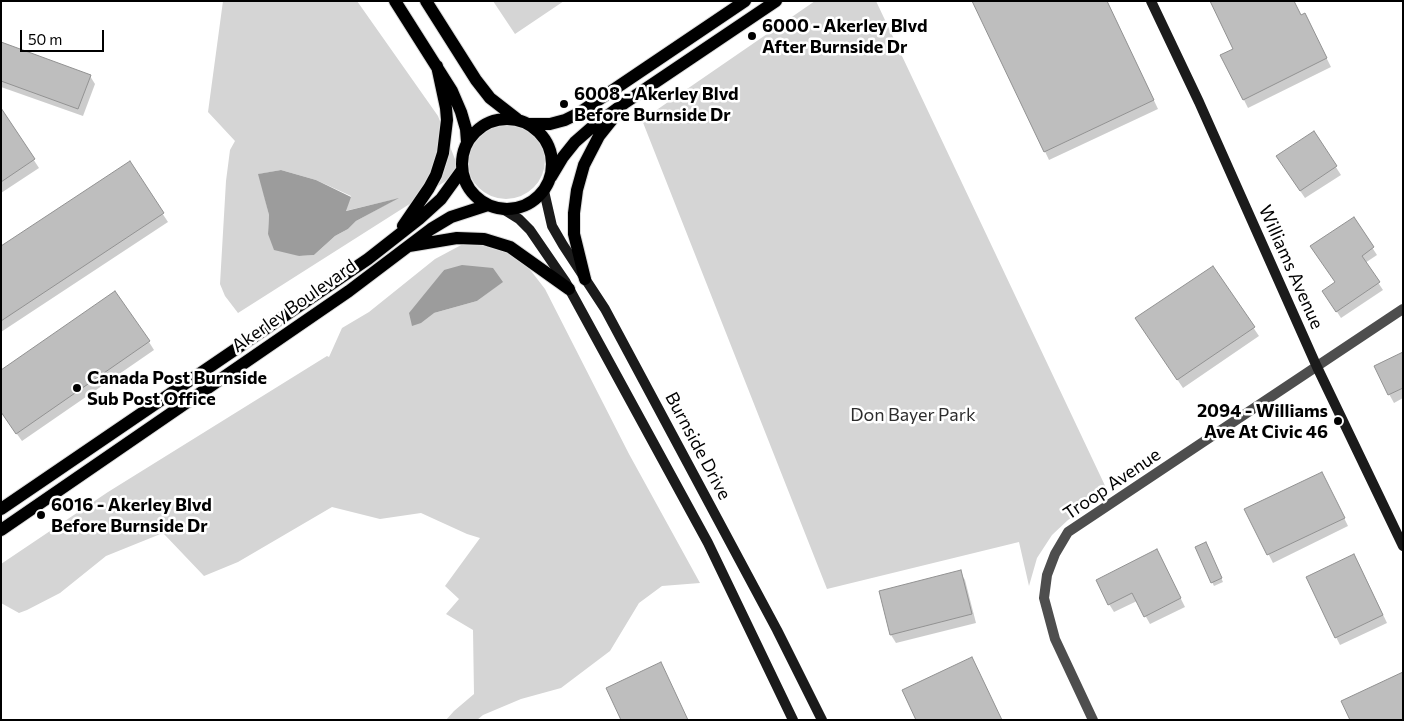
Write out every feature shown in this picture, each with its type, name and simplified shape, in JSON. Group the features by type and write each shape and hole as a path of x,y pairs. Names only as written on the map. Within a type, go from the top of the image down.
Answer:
{"main road":[{"path":"395,1 452,91 466,128 467,142"},
{"path":"426,1 476,80 490,98 517,119 530,124 542,133 549,146 553,161 551,177"},
{"path":"530,124 550,124 565,120 579,113 745,1"},
{"path":"517,119 502,118 488,122 476,130 467,142 462,156 462,170 466,184 475,196 488,205 503,209 518,208 533,202 544,191 563,157 575,142 591,128 626,102 776,1"},
{"name":"Williams Avenue","path":"1151,1 1199,102 1317,367 1403,546"},
{"path":"397,236 429,188 436,175 443,153 446,114 436,66"},
{"path":"585,279 574,234 577,190 584,164 599,136 626,102"},
{"name":"Akerley Boulevard","path":"1,509 368,259 441,199 462,170"},
{"name":"Burnside Drive","path":"544,191 552,226 605,310 772,621 822,720"},
{"name":"Akerley Boulevard","path":"1,530 349,291 431,228 451,217 488,205"},
{"name":"Burnside Drive","path":"503,209 519,219 530,230 547,252 569,288 708,543 793,720"},
{"path":"407,246 457,238 484,239 510,247 569,288"}],"street":[{"name":"Troop Avenue","path":"1093,720 1054,639 1044,598 1047,574 1055,554 1068,532 1403,309"}],"green space":[{"path":"223,1 357,1 438,116 460,172 238,313 225,296 220,284 226,181 230,150 235,141 208,112","holes":["281,170 316,180 351,196 345,211 396,199 356,221 348,229 335,236 314,255 299,256 268,234 269,215 259,174"]},
{"path":"493,1 564,1 515,34"},
{"name":"Don Bayer Park","path":"815,1 876,1 1108,492 1068,520 1052,535 1037,558 1029,586 1019,542 827,589 642,120"},
{"path":"498,121 514,121 528,127 539,138 545,152 545,168 539,182 528,193 514,199 498,199 484,193 473,182 467,168 467,152 473,138 484,127"},
{"path":"478,236 511,245 545,289 629,454 700,583 662,586 639,603 610,651 561,688 521,699 483,715 477,720 446,720 474,694 473,630 446,614 459,599 445,586 480,538 421,513 380,519 332,507 238,562 204,576 163,533 106,556 60,593 27,610 19,613 1,603 1,564 108,492 327,356 329,357 342,328 369,312 435,259","holes":["444,270 502,282 477,301 434,313 431,288"]}],"shaded area":[{"path":"281,170 316,180 351,197 346,211 399,198 356,221 348,229 335,236 314,255 299,256 274,250 268,234 269,215 258,174"},
{"path":"462,265 493,268 503,282 477,301 434,313 421,323 412,326 409,313 444,270"}],"building":[{"path":"972,1 1107,1 1154,100 1044,152"},
{"path":"1210,1 1294,1 1301,15 1305,13 1327,58 1243,100 1220,55 1233,49"},
{"path":"1,42 91,75 78,109 1,81"},
{"path":"1,108 35,159 1,182"},
{"path":"1314,131 1337,166 1300,191 1276,156"},
{"path":"130,161 164,213 1,321 1,246"},
{"path":"1354,217 1374,247 1362,256 1380,282 1336,312 1322,291 1335,282 1310,246"},
{"path":"1213,266 1255,327 1177,380 1135,318"},
{"path":"115,291 150,341 16,434 1,412 1,370"},
{"path":"1403,352 1403,388 1388,395 1374,366"},
{"path":"1322,472 1345,518 1267,555 1244,509"},
{"path":"1206,542 1222,578 1211,583 1195,547"},
{"path":"1157,549 1181,598 1144,617 1132,593 1108,605 1096,580"},
{"path":"1354,554 1383,615 1335,638 1306,577"},
{"path":"961,570 972,614 890,635 879,591"},
{"path":"972,657 1002,720 916,720 902,690"},
{"path":"661,662 688,720 621,720 606,688"},
{"path":"1403,672 1403,720 1350,720 1341,701"}],"place":[{"name":"6000 - Akerley Blvd After Burnside Dr","path":"752,36"},
{"name":"6008 - Akerley Blvd Before Burnside Dr","path":"564,104"},
{"name":"Canada Post Burnside Sub Post Office","path":"77,388"},
{"name":"2094 - Williams Ave At Civic 46","path":"1338,421"},
{"name":"6016 - Akerley Blvd Before Burnside Dr","path":"41,515"}]}
